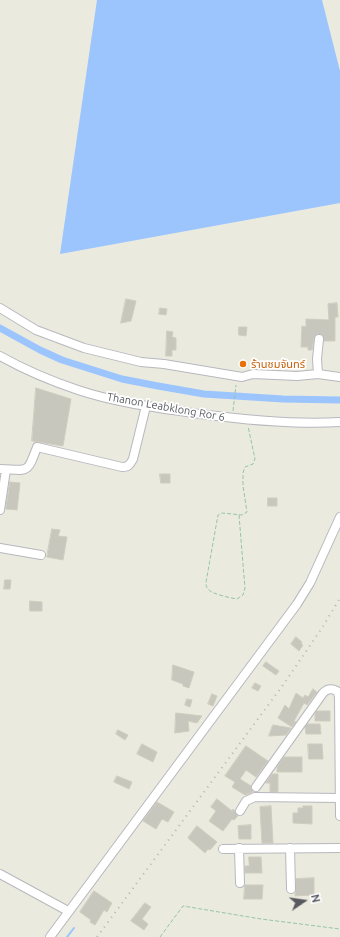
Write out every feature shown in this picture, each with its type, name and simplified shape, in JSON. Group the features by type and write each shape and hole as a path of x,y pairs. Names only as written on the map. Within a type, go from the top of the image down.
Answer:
{"street":[{"path":"0,308 36,330 84,348 141,362 164,364 242,377 253,374 297,376 318,374 340,377"},
{"path":"318,374 317,359 319,338"},
{"name":"Thanon Leabklong Ror 6","path":"0,356 27,370 68,387 146,406 248,420 307,423 340,422"},
{"path":"0,510 3,469 24,470 28,468 36,447 122,467 129,465 133,459 146,406"},
{"path":"50,937 297,604 310,583 340,517"},
{"path":"0,548 41,555"},
{"path":"256,787 319,698 326,691 333,689 337,691 339,696 340,816"},
{"path":"240,811 246,801 256,797 340,798"},
{"path":"239,848 240,882"},
{"path":"290,848 291,889"},
{"path":"222,849 340,848"},
{"path":"0,874 68,911"}],"path":[{"path":"234,402 235,390"},
{"path":"239,515 245,588 243,595 237,599 209,591 206,582 218,515 222,513 239,515 245,514 247,510 243,490 244,468 253,464 256,459 248,429 248,420"},
{"path":"160,937 183,906 261,919 340,929"}],"water":[{"path":"97,0 322,0 340,71 340,203 60,254"}],"building":[{"path":"126,299 136,301 131,321 121,323"},
{"path":"337,303 338,317 335,317 335,341 324,341 322,335 317,334 314,338 312,350 308,350 308,347 301,347 302,326 306,327 306,319 329,320 328,304"},
{"path":"160,308 167,309 166,315 159,314"},
{"path":"239,327 247,327 246,336 239,335"},
{"path":"167,331 173,332 172,337 176,338 176,350 172,350 172,356 166,356"},
{"path":"36,388 71,399 63,446 32,441"},
{"path":"160,474 170,474 170,483 161,483"},
{"path":"10,482 20,483 17,510 6,509"},
{"path":"268,498 277,498 277,506 268,506"},
{"path":"52,529 60,530 58,536 67,537 63,560 47,557"},
{"path":"5,580 11,580 10,589 4,589"},
{"path":"30,601 42,602 42,611 30,611"},
{"path":"296,637 302,642 301,644 303,645 299,651 291,644"},
{"path":"266,662 279,671 276,675 263,666"},
{"path":"173,665 194,672 189,688 172,680"},
{"path":"255,683 261,686 258,691 252,688"},
{"path":"313,689 317,692 307,705 304,703 294,721 296,722 292,727 278,718 285,705 289,709 296,693 303,698 305,695 308,697"},
{"path":"212,694 217,696 213,706 208,704"},
{"path":"187,699 192,700 190,707 185,705"},
{"path":"317,711 330,711 330,721 315,721 315,713"},
{"path":"176,713 202,716 197,723 188,721 189,731 175,733"},
{"path":"307,724 320,724 321,734 306,734 305,727"},
{"path":"273,725 291,728 286,735 269,736"},
{"path":"118,730 128,735 125,740 116,734"},
{"path":"142,744 157,752 153,762 137,754"},
{"path":"308,744 322,744 323,759 309,759"},
{"path":"246,746 268,761 256,777 246,770 240,779 251,786 253,792 245,795 232,787 235,782 225,776"},
{"path":"284,757 302,757 302,772 277,772 277,767"},
{"path":"272,774 278,774 278,792 270,792 270,783 266,783"},
{"path":"117,776 132,782 129,789 114,782"},
{"path":"217,799 232,811 233,809 238,816 234,820 232,819 223,831 209,821 216,811 211,807"},
{"path":"157,802 174,812 168,822 162,819 156,829 143,821"},
{"path":"271,806 273,843 262,843 260,807"},
{"path":"303,806 312,806 312,824 293,823 293,813 298,813 298,808 303,808"},
{"path":"251,825 251,839 239,839 238,826"},
{"path":"197,826 217,842 205,853 188,838"},
{"path":"249,857 261,857 262,873 245,873 245,866 249,866"},
{"path":"314,878 314,895 295,896 296,879"},
{"path":"245,885 263,885 262,899 244,899"},
{"path":"94,891 112,903 107,912 104,910 95,925 80,912"},
{"path":"145,903 151,907 142,919 148,924 144,930 131,921"}],"waterway":[{"path":"0,328 40,350 62,360 122,379 204,394 283,399 340,400"},
{"path":"67,937 74,928"}],"railway":[{"path":"97,937 283,685 322,628 340,598"}],"place":[{"name":"ร้านชมจันทร์","path":"243,364"}]}
